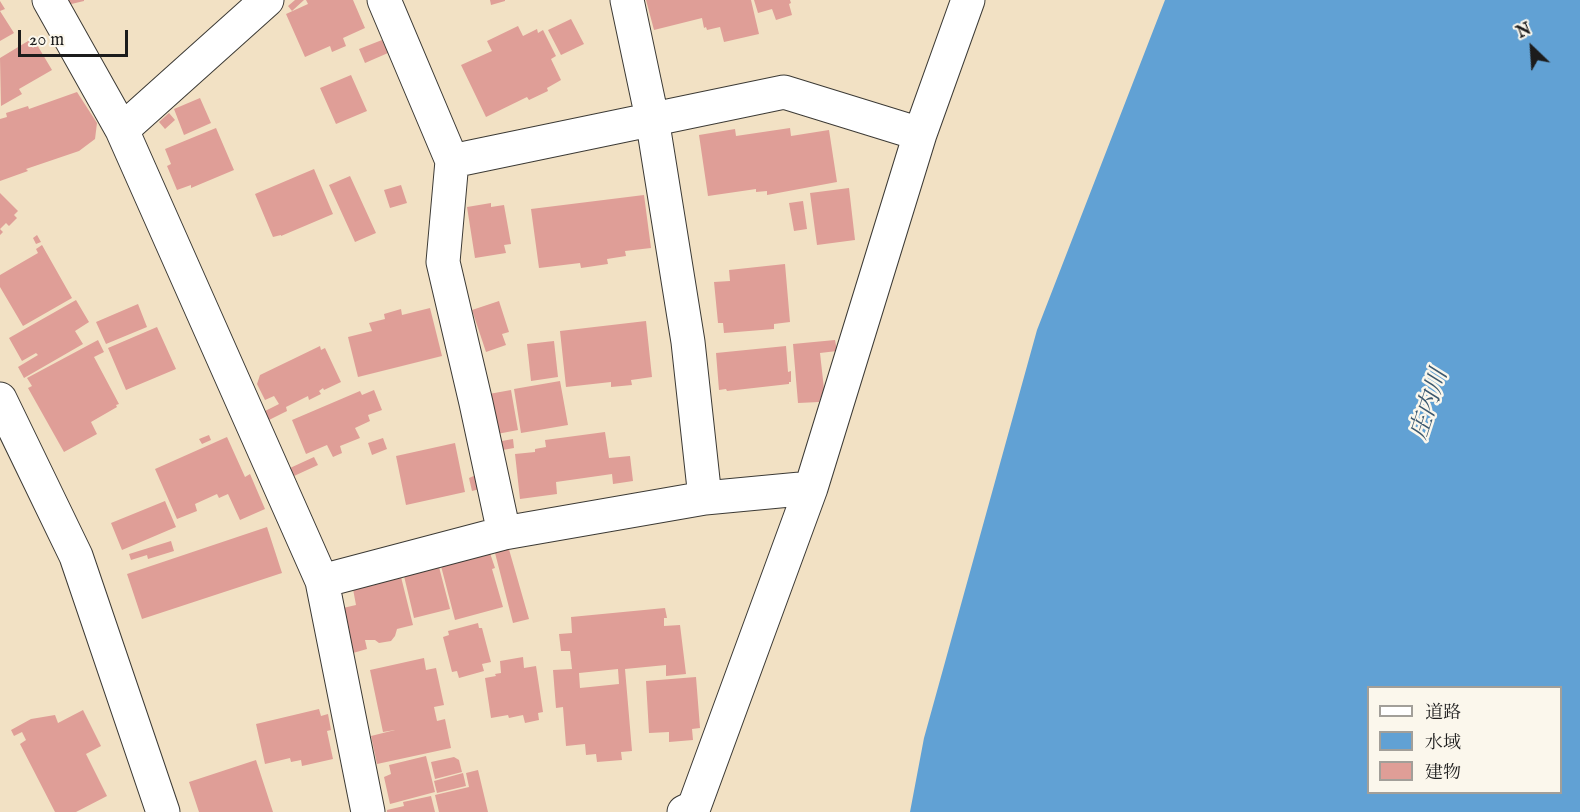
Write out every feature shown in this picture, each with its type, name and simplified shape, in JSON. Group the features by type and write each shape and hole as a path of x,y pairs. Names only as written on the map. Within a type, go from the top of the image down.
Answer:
{"street":[{"path":"49,0 122,130 322,581 368,812"},
{"path":"122,130 267,0"},
{"path":"384,0 452,161 443,262 504,533"},
{"path":"627,0 652,118 688,342 705,498"},
{"path":"684,812 694,807 811,488 920,134 968,0"},
{"path":"452,161 784,92 920,134"},
{"path":"0,399 76,556 163,812"},
{"path":"322,581 504,533 705,498 811,488"}],"water":[{"name":"庄内川","path":"1165,0 1580,0 1580,812 910,812 924,738 1037,330"}],"building":[{"path":"66,0 84,0 84,1 67,5"},
{"path":"295,0 304,0 292,11 288,6"},
{"path":"306,0 353,0 365,28 343,38 346,46 332,52 330,46 305,57 286,14 308,4"},
{"path":"490,0 505,0 505,1 491,5"},
{"path":"646,0 751,0 759,34 724,42 720,27 707,30 706,27 704,28 702,18 654,30"},
{"path":"754,0 790,0 792,15 776,20 772,9 758,13"},
{"path":"0,1 5,9 0,11"},
{"path":"0,11 14,33 0,41"},
{"path":"571,19 584,44 561,55 548,30"},
{"path":"518,26 523,36 537,29 538,33 543,30 556,56 551,59 561,80 547,88 548,91 529,100 527,97 486,117 461,65 492,51 487,41"},
{"path":"33,38 52,70 19,89 22,94 1,106 0,58"},
{"path":"382,40 388,53 365,63 359,49"},
{"path":"351,75 367,111 336,124 320,88"},
{"path":"77,92 97,123 95,139 79,151 26,169 28,171 0,181 0,119 7,117 6,113 28,106 29,109"},
{"path":"200,98 211,123 184,135 174,109"},
{"path":"169,113 175,120 165,129 159,122"},
{"path":"216,128 234,170 191,188 191,185 177,190 167,166 171,164 165,149"},
{"path":"790,128 791,136 829,130 837,182 767,195 767,191 756,192 756,189 708,196 699,135 735,129 736,136"},
{"path":"314,169 333,214 281,236 273,237 255,194"},
{"path":"350,176 376,233 355,242 329,185"},
{"path":"401,185 407,203 390,208 384,190"},
{"path":"849,188 855,240 817,245 810,193"},
{"path":"0,193 18,211 14,215 17,218 9,226 6,223 0,229"},
{"path":"644,195 651,248 625,251 626,256 607,259 608,264 581,268 580,263 539,268 531,209"},
{"path":"803,201 807,229 794,231 789,203"},
{"path":"491,203 491,207 504,205 511,244 504,245 506,253 475,258 467,207"},
{"path":"37,235 41,242 36,244 33,238"},
{"path":"42,245 72,298 23,326 0,287 0,275 38,253 36,249"},
{"path":"785,264 790,322 774,324 774,329 724,333 723,323 718,323 714,282 730,281 729,270"},
{"path":"76,300 89,322 75,331 83,344 24,378 18,367 38,355 36,353 22,361 9,338"},
{"path":"499,301 509,332 502,334 506,345 486,352 472,310"},
{"path":"138,304 147,327 106,344 96,322"},
{"path":"430,308 442,356 358,377 348,337 372,331 369,323 385,319 384,314 401,309 402,315"},
{"path":"646,321 652,377 631,380 632,385 611,387 611,382 566,387 560,331"},
{"path":"157,327 176,369 126,390 108,348"},
{"path":"98,340 104,352 94,357 119,404 91,422 97,434 64,452 28,388 32,386 27,378"},
{"path":"835,340 837,351 820,353 824,389 819,402 798,403 793,344"},
{"path":"554,341 558,377 531,381 527,344"},
{"path":"320,346 321,350 325,348 341,382 324,390 323,388 319,391 321,394 309,400 308,396 286,407 287,411 269,420 265,411 279,404 274,396 265,400 257,384 260,375"},
{"path":"786,346 788,372 791,371 789,384 719,390 716,353"},
{"path":"560,381 568,425 521,433 514,389"},
{"path":"374,390 382,410 368,415 370,421 355,428 360,438 340,446 342,453 333,457 327,445 306,454 292,420 360,391 362,395"},
{"path":"511,390 518,430 497,434 489,394"},
{"path":"605,432 609,458 630,456 633,481 613,484 612,474 556,482 557,494 520,499 515,454 535,452 535,449 546,447 545,440"},
{"path":"209,435 211,440 202,444 199,439"},
{"path":"227,437 245,477 250,474 265,509 240,520 228,494 219,498 217,494 195,504 197,511 177,519 155,469"},
{"path":"383,438 387,449 372,455 368,443"},
{"path":"513,439 514,448 497,451 496,442"},
{"path":"455,443 465,492 406,505 396,456"},
{"path":"314,457 318,465 294,476 290,468"},
{"path":"476,475 480,489 472,491 469,478"},
{"path":"165,501 176,527 122,550 111,523"},
{"path":"267,527 282,573 142,619 127,574"},
{"path":"171,541 174,551 148,559 147,555 131,560 129,554"},
{"path":"508,546 529,619 513,623 494,549"},
{"path":"490,553 495,568 492,569 503,607 455,620 441,566"},
{"path":"439,567 450,609 414,618 404,576"},
{"path":"401,577 413,625 397,629 391,641 379,643 375,640 365,640 367,649 353,653 343,608 356,605 353,589"},
{"path":"665,608 667,618 664,618 664,626 680,625 686,674 666,676 666,665 625,669 632,751 621,752 622,760 597,762 596,754 586,755 585,744 566,746 563,707 556,708 553,670 572,669 570,651 561,651 559,634 572,633 571,617","holes":["618,669 619,684 580,688 579,673"]},
{"path":"478,623 479,628 482,628 491,662 482,664 484,671 459,678 457,671 452,672 443,637 449,635 448,631"},
{"path":"523,657 524,668 536,666 543,712 538,713 539,720 525,723 523,715 491,718 485,678 501,673 500,661"},
{"path":"424,658 426,670 436,668 444,705 434,707 437,721 445,719 451,748 377,764 371,736 395,730 383,732 370,670"},
{"path":"696,677 700,728 692,729 693,740 669,742 669,732 649,733 646,681"},
{"path":"319,709 321,716 328,714 331,730 327,731 333,759 302,766 301,760 291,762 290,758 265,764 256,724"},
{"path":"83,710 101,746 86,754 107,796 76,812 55,812 20,744 26,740 22,732 14,736 11,730 31,719 55,715 58,723"},
{"path":"426,756 435,792 390,804 384,777 391,774 389,765"},
{"path":"454,757 459,760 462,772 435,779 431,762"},
{"path":"256,760 273,812 199,812 189,782"},
{"path":"478,770 488,812 439,812 435,795 469,787 466,773"},
{"path":"463,773 466,786 437,793 434,781"},
{"path":"431,796 435,812 387,812 387,810 404,806 403,802"}]}
